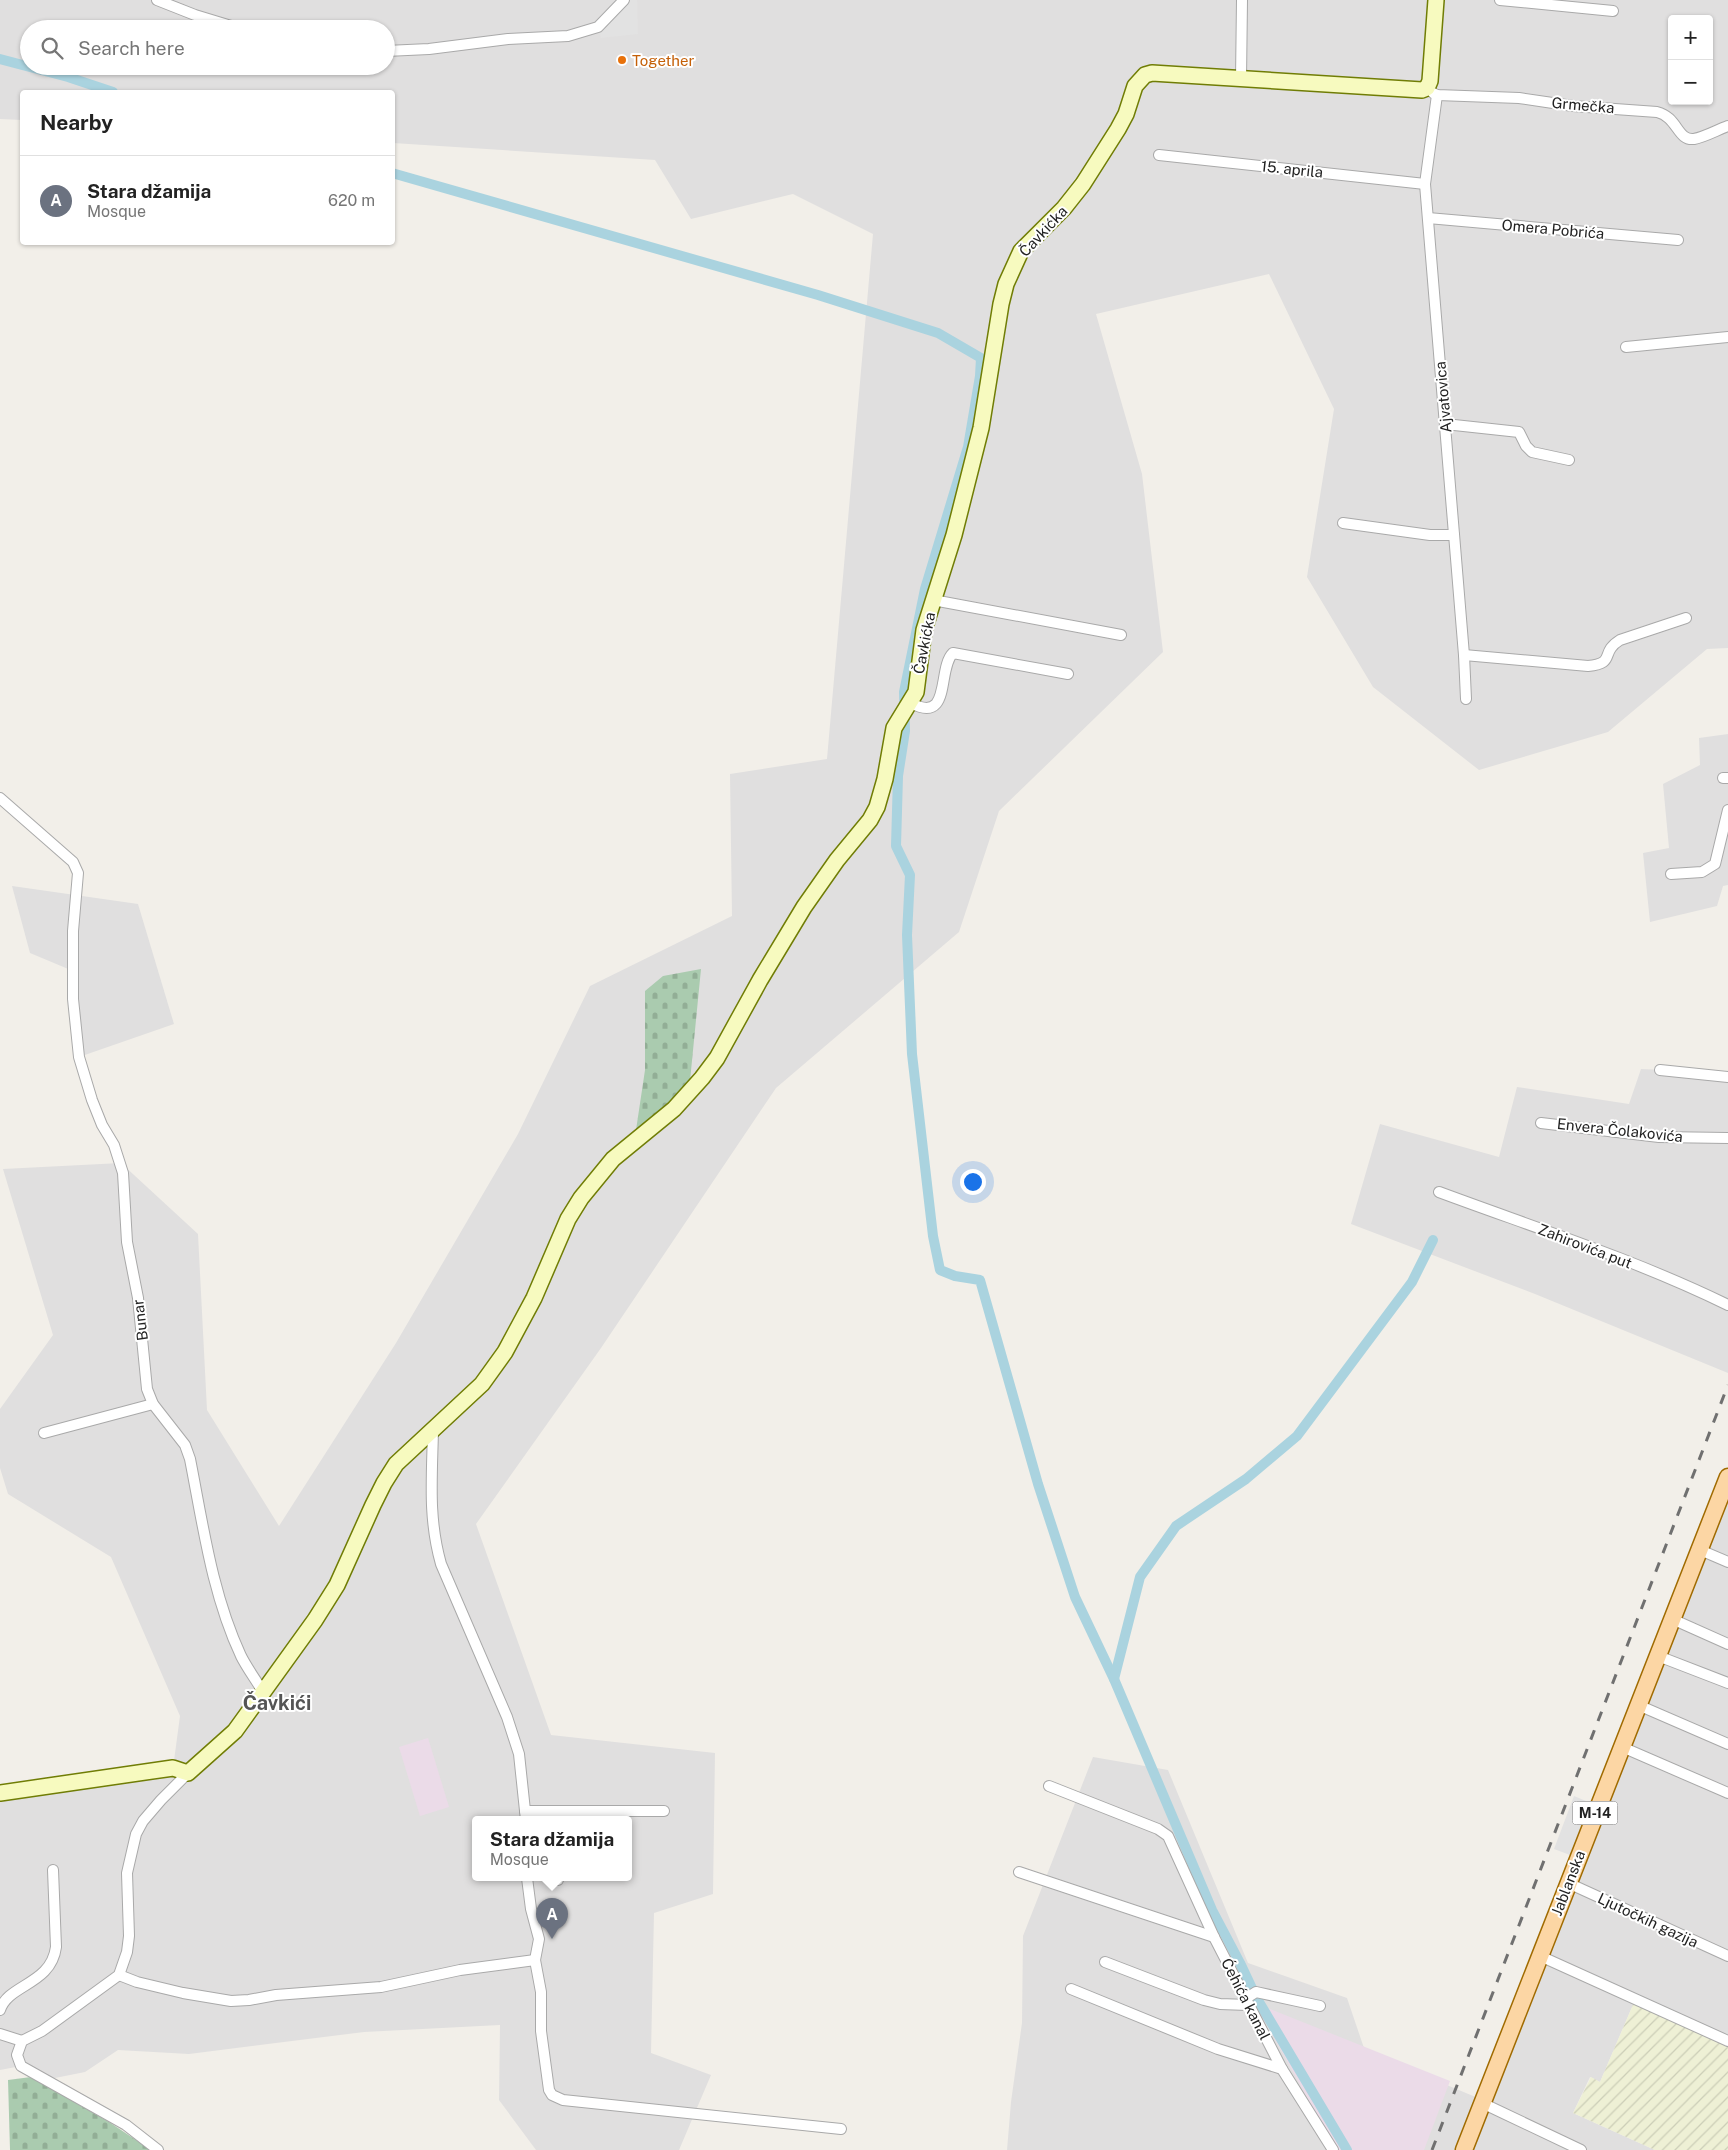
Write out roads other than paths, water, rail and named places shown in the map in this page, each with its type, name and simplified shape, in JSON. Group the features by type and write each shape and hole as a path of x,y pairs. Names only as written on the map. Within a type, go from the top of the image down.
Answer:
{"main road":[{"name":"Jablanska","path":"1464,2150 1672,1619 1727,1485"}],"street":[{"path":"158,0 194,16 208,20"},
{"path":"395,51 429,49 508,39 568,36 598,27 624,0"},
{"path":"1241,79 1242,0"},
{"name":"Ajvatovica","path":"1436,0 1425,184 1466,699"},
{"path":"1500,0 1613,11"},
{"name":"Čavkićka","path":"188,1773 235,1732 315,1620 338,1585 384,1482 396,1464 482,1384 505,1352 534,1298 568,1219 581,1198 613,1159 664,1118 690,1093 717,1058 760,980 804,907 836,860 870,820 877,807 894,728 916,692 924,630 954,534 981,428 1004,290 1013,265 1021,251 1064,208 1083,184 1126,114 1135,86 1145,75 1152,73 1432,92"},
{"name":"Grmečka","path":"1432,92 1519,98 1573,106 1657,112 1669,117 1683,136 1691,139 1728,126"},
{"name":"15. aprila","path":"1159,154 1425,184"},
{"name":"Omera Pobrića","path":"1428,218 1678,240"},
{"path":"1626,347 1728,337"},
{"path":"1445,424 1519,432 1526,446 1532,452 1569,460"},
{"path":"1343,523 1421,534 1454,535"},
{"path":"933,600 1121,635"},
{"path":"1464,655 1588,666 1601,664 1605,661 1611,645 1620,640 1686,618"},
{"path":"906,710 927,708 939,700 949,659 953,653 1068,674"},
{"name":"Bunar","path":"0,798 73,862 78,873 73,931 73,999 79,1057 92,1100 102,1125 114,1145 123,1173 127,1242 138,1298 148,1389 153,1404 185,1445 190,1459 211,1566 220,1601 242,1658 263,1692"},
{"path":"1671,874 1702,872 1715,864 1728,810"},
{"path":"1660,1070 1728,1077"},
{"name":"Envera Čolakovića","path":"1542,1122 1659,1137 1728,1138"},
{"name":"Zahirovića put","path":"1440,1192 1641,1268 1728,1305"},
{"path":"44,1433 153,1404"},
{"path":"433,1430 431,1509 435,1543 441,1564 507,1717 519,1754 526,1816 664,1811"},
{"path":"1700,1550 1728,1562"},
{"path":"1672,1619 1728,1644"},
{"path":"1658,1656 1728,1683"},
{"path":"1638,1705 1728,1744"},
{"path":"1622,1747 1728,1793"},
{"path":"0,1792 173,1768 188,1773 143,1821 136,1834 127,1873 127,1952 119,1975 42,2031 22,2041 17,2055 22,2066 126,2125 158,2150"},
{"name":"Ćehića kanal","path":"1049,1786 1158,1829 1171,1840 1214,1937 1250,1998 1282,2069 1333,2150"},
{"path":"0,2010 1,2006 12,1995 49,1967 54,1958 56,1947 53,1870"},
{"path":"1019,1872 1214,1937"},
{"path":"527,1881 531,1909 540,1939 535,1960 540,1992 541,2031 549,2090 556,2098 841,2129"},
{"name":"Ljutočkih gazija","path":"1568,1883 1728,1956"},
{"path":"1540,1956 1728,2040"},
{"path":"119,1975 137,1982 183,1993 231,2001 250,2000 276,1995 381,1987 460,1970 535,1960"},
{"path":"1105,1962 1204,2000 1220,2004 1250,1998 1320,2006"},
{"path":"1071,1989 1218,2049 1282,2069"},
{"path":"0,2034 22,2041"},
{"path":"1482,2103 1581,2150"}],"waterway":[{"path":"0,59 20,64"},
{"path":"60,75 107,90"},
{"path":"395,174 818,295 938,333 981,358 980,376 968,447 925,589 904,692 905,731 898,776 896,846 910,875 907,935 912,1054 933,1236 940,1270 955,1276 980,1280 1038,1484 1075,1597 1114,1679 1212,1910 1256,1997 1347,2150"},
{"path":"1114,1679 1140,1577 1176,1526 1246,1479 1297,1436 1412,1282 1433,1240"}],"railway":[{"path":"1432,2150 1728,1385"}],"place":[{"name":"Together","path":"622,60"},
{"name":"Stara džamija","path":"552,1939"}],"district":[{"name":"Čavkići","path":"277,1703"}]}
